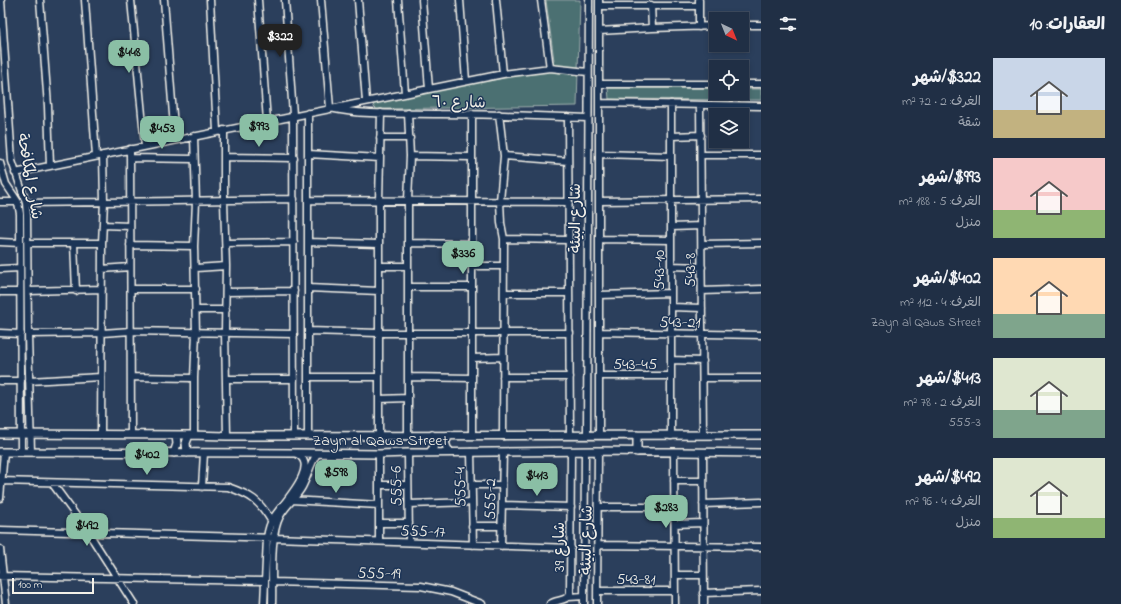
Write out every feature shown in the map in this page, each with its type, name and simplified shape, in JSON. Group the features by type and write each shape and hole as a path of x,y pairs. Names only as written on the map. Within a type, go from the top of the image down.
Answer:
{"main road":[{"name":"Zayn al Qaws Street","path":"0,434 227,436 761,435"},
{"path":"174,453 177,444 176,435"},
{"path":"187,453 186,444 192,435"},
{"path":"430,452 434,447 435,440 432,435"},
{"path":"450,435 445,442 450,452"},
{"path":"637,435 637,452"},
{"name":"Zayn al Qaws Street","path":"2,452 295,452 317,454 379,454 430,452 598,451 761,453"}],"street":[{"name":"شارع المكافحة","path":"1,0 12,155 15,173 26,203 28,215 28,334 31,452"},
{"path":"40,0 48,106 50,166"},
{"path":"85,0 104,202 102,243 101,434"},
{"path":"131,0 145,146"},
{"path":"164,0 175,140"},
{"path":"210,0 217,131"},
{"path":"258,0 267,121"},
{"path":"285,0 293,115 294,158 294,436"},
{"path":"321,0 330,108"},
{"path":"358,0 366,101"},
{"path":"398,0 405,93"},
{"path":"422,0 429,89"},
{"path":"460,0 466,81"},
{"path":"496,0 503,74"},
{"path":"541,0 550,68"},
{"name":"شارع البيئة","path":"587,435 589,0"},
{"path":"599,3 651,5 699,3 699,27"},
{"name":"شارع البيئة","path":"599,3 599,435"},
{"path":"651,5 652,28"},
{"path":"749,25 761,25"},
{"path":"599,31 709,26"},
{"path":"15,173 293,115 503,74 550,68 588,72"},
{"path":"599,84 709,84"},
{"path":"749,84 761,84"},
{"path":"599,103 761,106"},
{"name":"543-10","path":"671,104 671,436"},
{"name":"543-8","path":"700,105 703,435"},
{"name":"شارع ٦٠","path":"330,108 343,111 381,113 499,114 588,118"},
{"path":"308,112 308,436"},
{"path":"379,435 379,201 381,113"},
{"path":"408,114 410,138 408,200 408,435"},
{"path":"472,114 472,435"},
{"path":"499,114 504,156 500,201 501,223 504,239 503,436"},
{"path":"568,117 570,436"},
{"path":"224,130 227,436"},
{"path":"671,136 701,135"},
{"path":"192,435 196,333 196,268 194,246 196,202 194,136"},
{"path":"380,138 410,138"},
{"path":"130,149 131,434"},
{"path":"308,154 380,158"},
{"path":"599,154 671,156"},
{"path":"701,155 761,155"},
{"path":"410,156 472,157"},
{"path":"504,156 568,160"},
{"path":"224,157 294,158"},
{"path":"130,158 194,159"},
{"name":"شارع المكافحة","path":"0,163 2,177 18,202 20,214 21,452"},
{"path":"587,181 599,181"},
{"path":"26,203 130,201 196,202 294,199"},
{"path":"599,201 761,199"},
{"path":"308,200 472,200 569,202"},
{"path":"0,202 18,202"},
{"path":"103,225 130,226"},
{"path":"671,227 701,226"},
{"path":"504,239 569,240"},
{"path":"599,239 671,240"},
{"path":"0,242 20,243"},
{"path":"226,243 294,242"},
{"path":"308,242 379,244"},
{"path":"28,243 102,243"},
{"path":"74,243 76,290"},
{"path":"702,244 761,243"},
{"path":"408,244 472,244"},
{"path":"130,245 194,246"},
{"path":"196,268 226,266"},
{"path":"379,266 408,266"},
{"path":"472,266 504,266"},
{"path":"671,266 702,267"},
{"path":"102,268 130,267"},
{"path":"0,269 20,268"},
{"path":"294,272 308,271"},
{"path":"408,287 472,287"},
{"path":"308,288 379,291"},
{"path":"28,291 102,289"},
{"path":"130,289 196,289"},
{"path":"702,291 761,289"},
{"path":"226,292 294,291"},
{"path":"0,292 20,292"},
{"path":"504,293 569,293"},
{"path":"599,295 671,293"},
{"path":"671,307 702,308"},
{"path":"196,310 226,310"},
{"path":"28,334 131,331 294,334"},
{"path":"308,331 379,333 570,333"},
{"name":"543-21","path":"599,332 761,335"},
{"path":"0,333 21,334"},
{"path":"472,358 504,357"},
{"path":"671,360 703,361"},
{"name":"543-45","path":"599,376 671,376"},
{"path":"29,381 101,377"},
{"path":"308,377 379,377"},
{"path":"408,377 472,378"},
{"path":"503,377 570,377"},
{"path":"131,378 194,378"},
{"path":"703,378 761,378"},
{"path":"226,379 294,379"},
{"path":"0,381 21,381"},
{"path":"379,399 408,398"},
{"name":"شارع البيئة","path":"597,604 598,451"},
{"path":"0,498 2,452"},
{"path":"291,500 305,467 303,458 295,452"},
{"name":"555-4","path":"471,452 473,545"},
{"name":"555-2","path":"501,546 503,452"},
{"name":"شارع 39","path":"569,597 571,548 571,452"},
{"name":"شارع البيئة","path":"584,604 585,452"},
{"path":"202,487 204,453"},
{"name":"555-6","path":"408,453 409,542"},
{"path":"674,453 675,604"},
{"path":"703,453 704,604"},
{"path":"264,604 270,538 274,522 302,486 317,454"},
{"path":"379,454 379,541"},
{"path":"1,481 228,487 252,497 260,504 274,522"},
{"path":"674,481 703,481"},
{"path":"52,483 88,532 134,604"},
{"path":"379,485 408,485"},
{"path":"472,485 502,485"},
{"path":"291,500 379,505"},
{"path":"409,504 472,502"},
{"path":"703,504 761,502"},
{"path":"502,505 571,507"},
{"path":"598,507 674,507"},
{"path":"379,523 409,523"},
{"path":"675,524 703,523"},
{"path":"472,526 501,526"},
{"name":"555-17","path":"0,530 571,548"},
{"path":"270,538 273,582 272,604"},
{"path":"598,546 761,548"},
{"path":"0,549 6,604"},
{"path":"675,574 703,575"},
{"path":"2,576 265,581"},
{"name":"555-19","path":"273,582 421,586 451,592 482,604"},
{"name":"543-81","path":"597,591 675,591"},
{"path":"704,593 761,591"},
{"path":"550,604 569,597 584,596"}],"green space":[{"path":"546,0 580,0 577,106 376,109 374,107 373,104 377,101 547,70 554,60"},
{"path":"608,88 709,88 709,100 609,99"},
{"path":"749,89 761,89 761,100 749,100"}]}
